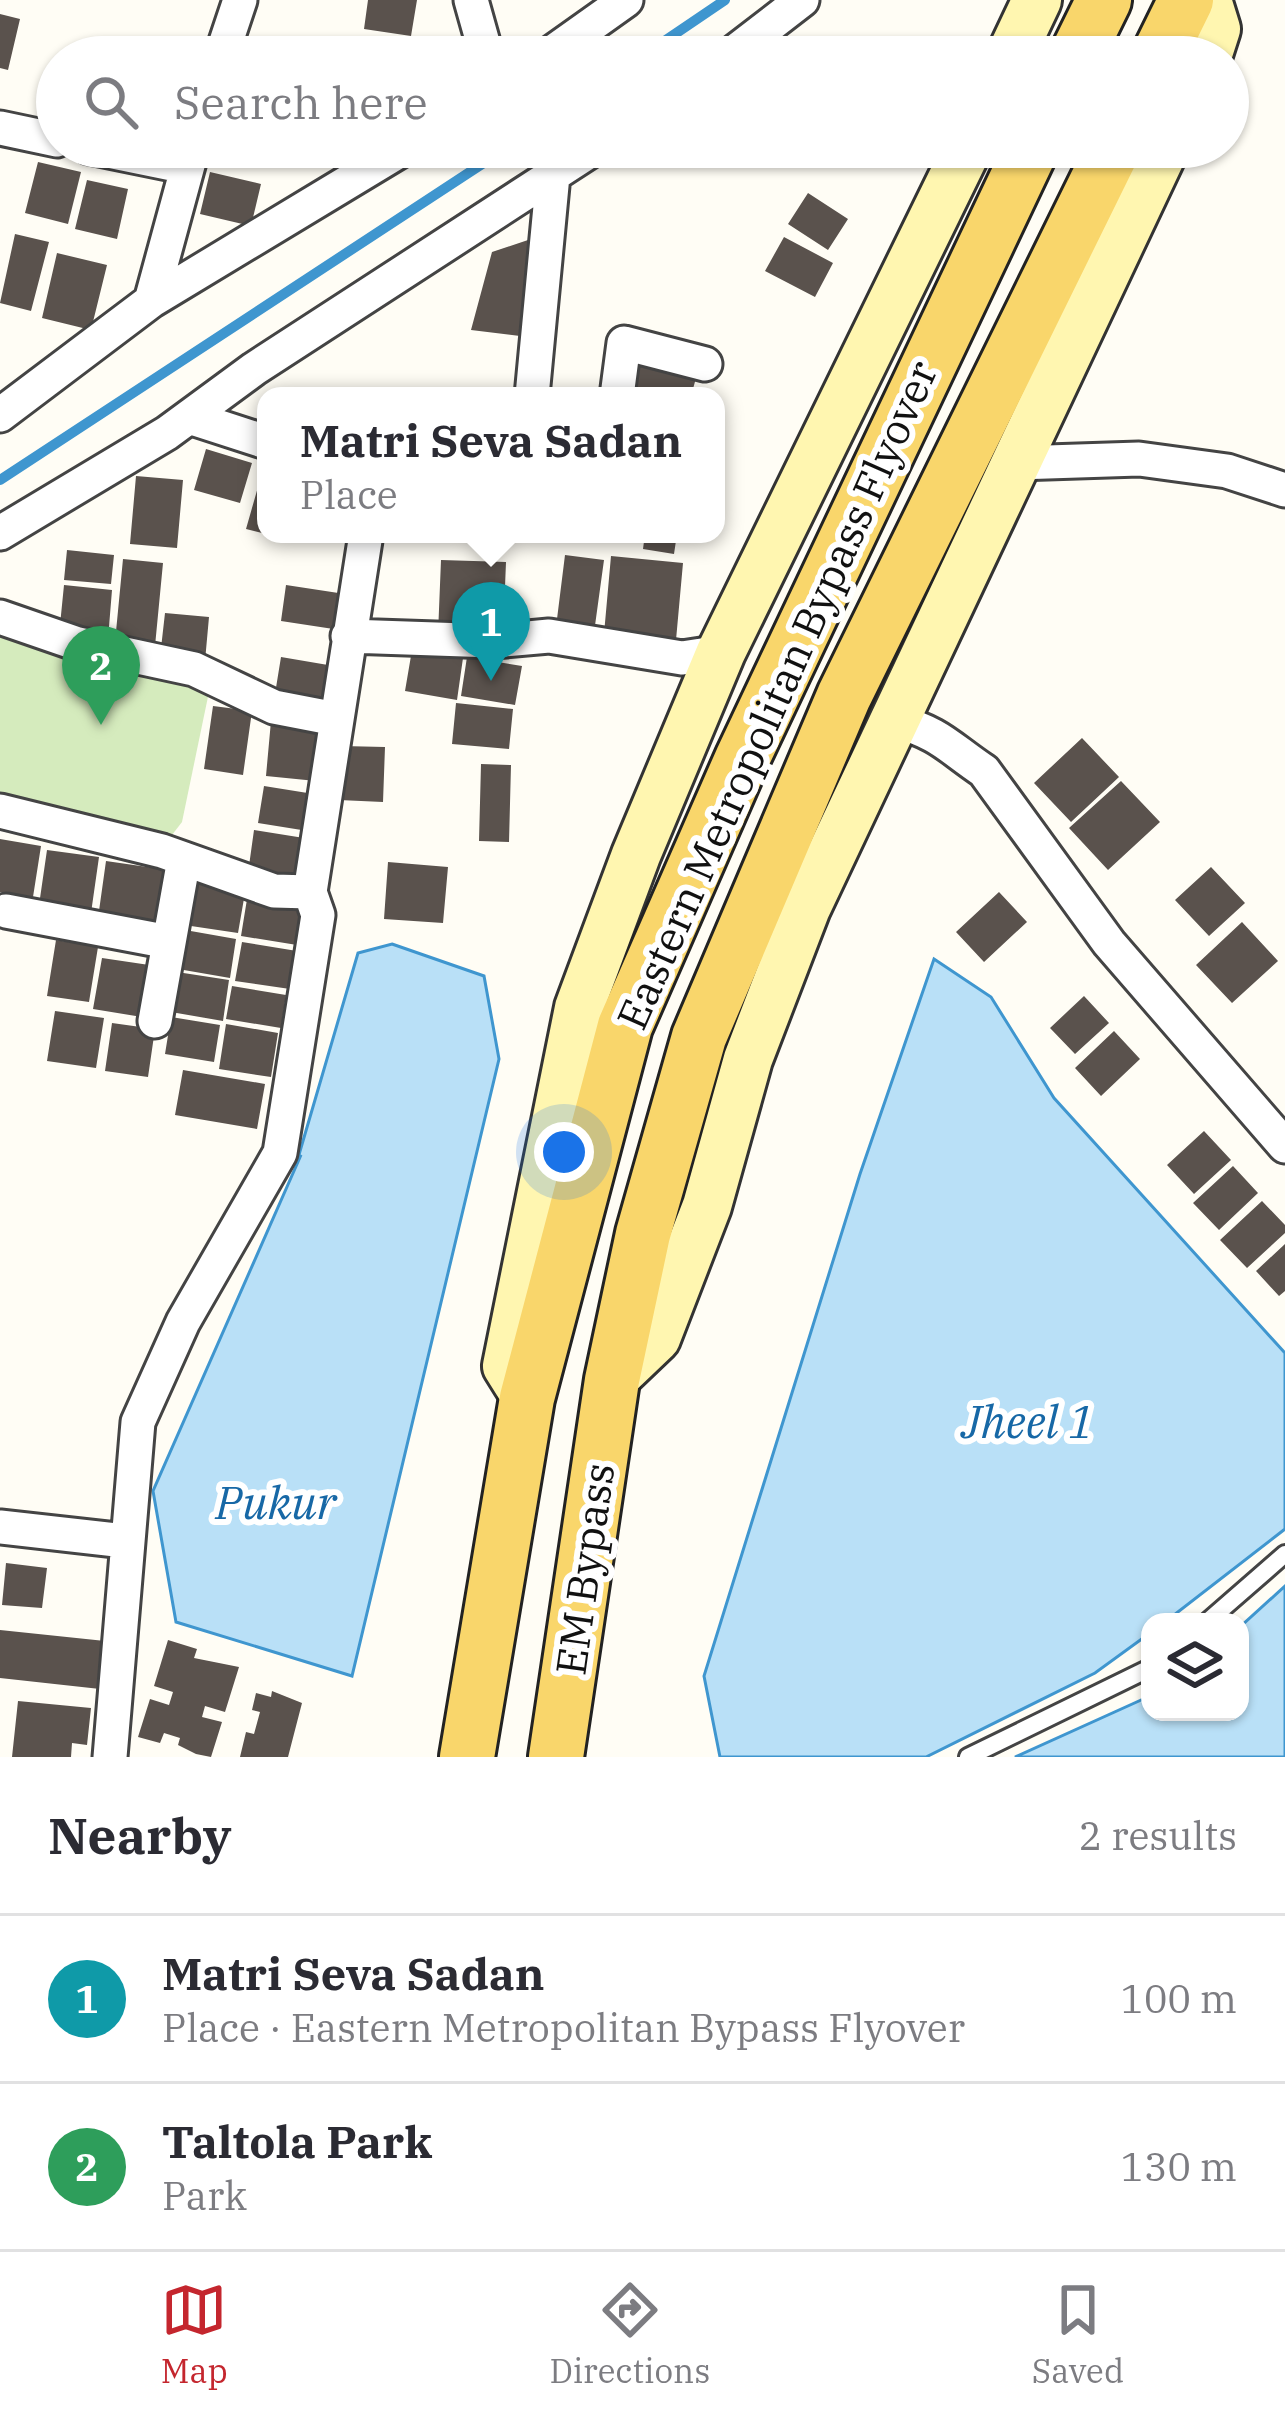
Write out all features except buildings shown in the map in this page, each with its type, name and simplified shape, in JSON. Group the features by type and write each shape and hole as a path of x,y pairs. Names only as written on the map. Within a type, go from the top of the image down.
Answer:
{"main road":[{"path":"1086,36 1104,0"},
{"path":"1168,36 1186,0"},
{"name":"Eastern Metropolitan Bypass Flyover","path":"467,1757 527,1398 625,1026 762,716 1022,168"},
{"name":"Eastern Metropolitan Bypass Flyover","path":"612,1380 643,1234 699,1036 844,696 1104,168"},
{"name":"EM Bypass","path":"556,1757 612,1380"}],"street":[{"path":"227,36 240,0"},
{"path":"470,0 481,36"},
{"path":"575,36 626,0"},
{"path":"755,36 802,0"},
{"path":"1020,36 1037,0"},
{"path":"1207,0 1216,28 1214,36"},
{"path":"0,128 36,136"},
{"path":"151,301 187,168"},
{"path":"0,415 151,301 371,168"},
{"path":"0,533 189,417 564,168"},
{"path":"527,1398 507,1366 579,1008 721,652 958,168"},
{"path":"612,1380 656,1338 707,1206 748,1059 790,951 1156,168"},
{"path":"533,387 553,175"},
{"path":"618,387 624,343 705,364"},
{"path":"189,417 257,439"},
{"path":"1017,463 1139,459 1227,471 1285,490"},
{"path":"110,1757 138,1423 183,1322 280,1153 318,914 310,892 364,543"},
{"path":"0,617 78,644 194,669 274,707 336,718"},
{"path":"348,636 494,641 550,636 682,658 721,652"},
{"path":"896,721 942,734 958,754 984,771 1109,943 1285,1146"},
{"path":"0,811 184,859 274,891 310,892"},
{"path":"155,1021 184,859"},
{"path":"6,911 169,942"},
{"path":"0,1527 125,1541"}],"lane":[{"path":"1218,1613 1285,1554"},
{"path":"968,1757 1141,1672"}],"green space":[{"path":"0,630 210,687 182,822 165,844 0,805"}],"water":[{"name":"Pukur","path":"392,944 484,976 499,1059 352,1676 176,1622 153,1491 301,1155 298,1158 358,953"},
{"name":"Jheel 1","path":"934,959 991,997 1054,1098 1285,1353 1285,1529 1177,1613 1141,1613 1141,1640 1095,1673 926,1757 720,1757 704,1676 860,1174"},
{"path":"1285,1586 1285,1757 1015,1757 1141,1700 1141,1721 1249,1721 1249,1619"}],"waterway":[{"path":"672,36 725,0"},
{"path":"0,480 476,168"}],"place":[{"name":"Matri Seva Sadan","path":"491,681"},
{"name":"Taltola Park","path":"101,725"}]}
